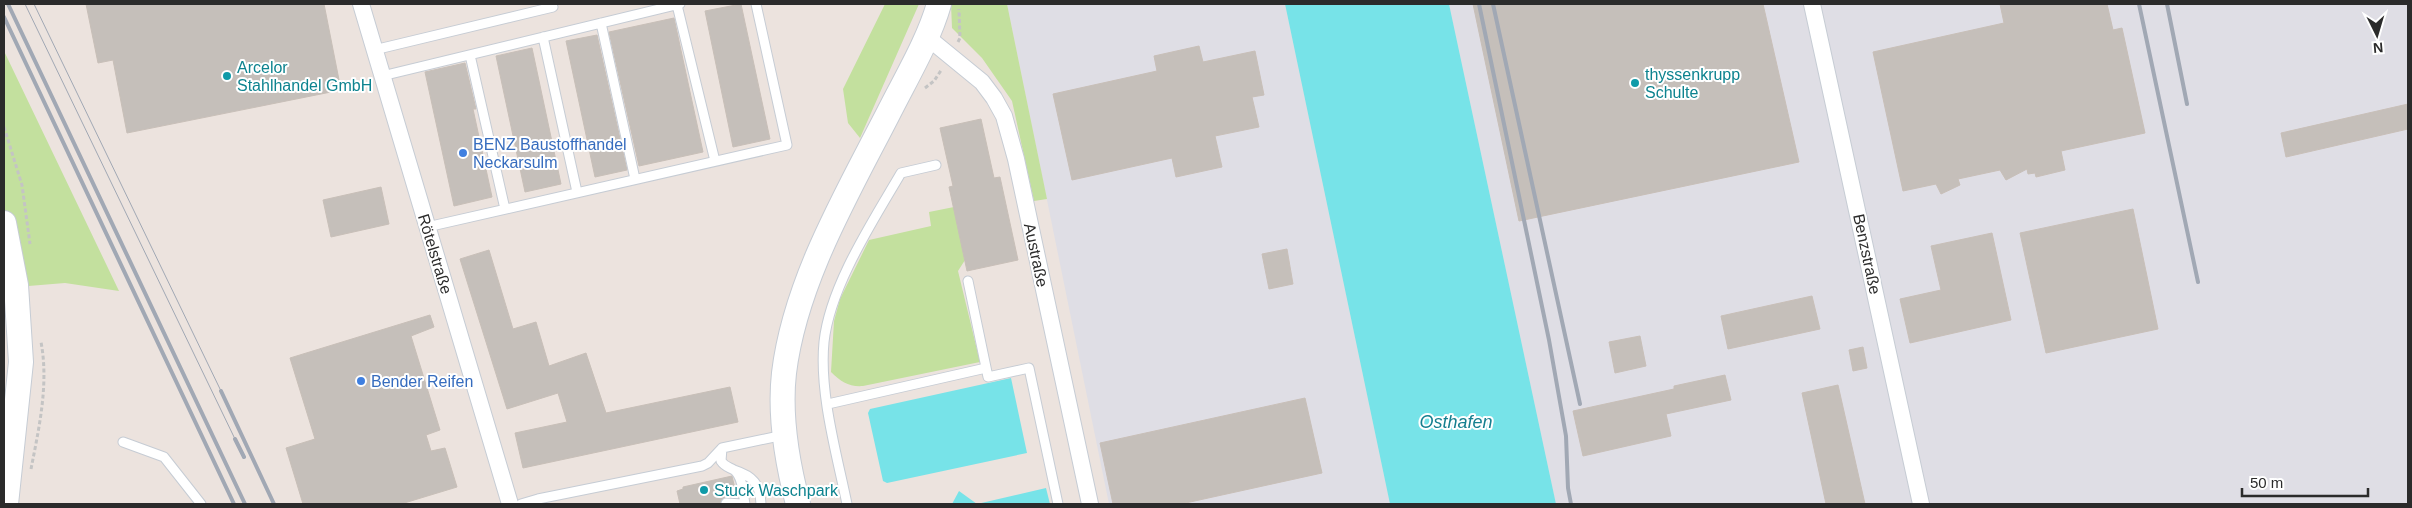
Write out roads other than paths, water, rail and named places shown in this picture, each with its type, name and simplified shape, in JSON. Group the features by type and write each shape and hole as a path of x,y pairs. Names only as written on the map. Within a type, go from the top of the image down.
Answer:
{"main road":[{"path":"798,504 784,435 784,373 791,338 811,272 927,37 939,4"},
{"path":"4,222 16,285 21,362 6,504"},
{"path":"4,232 7,298 4,399"}],"street":[{"name":"Rötelstraße","path":"361,4 510,504"},
{"name":"Benzstraße","path":"1812,4 1921,504"},
{"name":"Austraße","path":"927,37 982,82 1004,116 1016,159 1090,504"}],"lane":[{"path":"382,76 679,4 715,161"},
{"path":"427,227 787,145 756,4"},
{"path":"374,50 553,8"},
{"path":"601,23 635,180"},
{"path":"543,37 578,192"},
{"path":"470,55 505,209"},
{"path":"847,504 828,404 824,370 824,342 837,295 868,229 901,173 936,166"},
{"path":"968,281 988,377 1029,368 1058,504"},
{"path":"828,404 986,368"},
{"path":"520,504 549,501 699,466 708,463 722,448 784,435"},
{"path":"123,442 164,457 202,504"},
{"path":"722,448 721,462 725,467 750,476 756,483 761,504"},
{"path":"726,503 743,504 741,483 734,470"}],"water":[{"name":"Osthafen","path":"1285,4 1449,4 1556,504 1390,504"},
{"path":"1011,378 1027,453 887,483 883,481 868,413 870,409"},
{"path":"1046,488 1050,504 977,504"},
{"path":"959,491 977,504 952,504"}],"tram line":[{"path":"25,4 235,439"},
{"path":"34,4 221,391"}],"railway":[{"path":"8,4 245,504"},
{"path":"1479,4 1549,340 1566,436 1568,488 1571,504"},
{"path":"1493,4 1580,404"},
{"path":"2139,4 2198,282"},
{"path":"2167,4 2187,104"},
{"path":"4,17 234,504"},
{"path":"221,391 274,504"},
{"path":"235,439 244,457"}],"place":[{"name":"Arcelor Stahlhandel GmbH","path":"227,76"},
{"name":"thyssenkrupp Schulte","path":"1635,83"},
{"name":"BENZ Baustoffhandel Neckarsulm","path":"463,153"},
{"name":"Bender Reifen","path":"361,381"},
{"name":"Stuck Waschpark","path":"704,490"}]}
